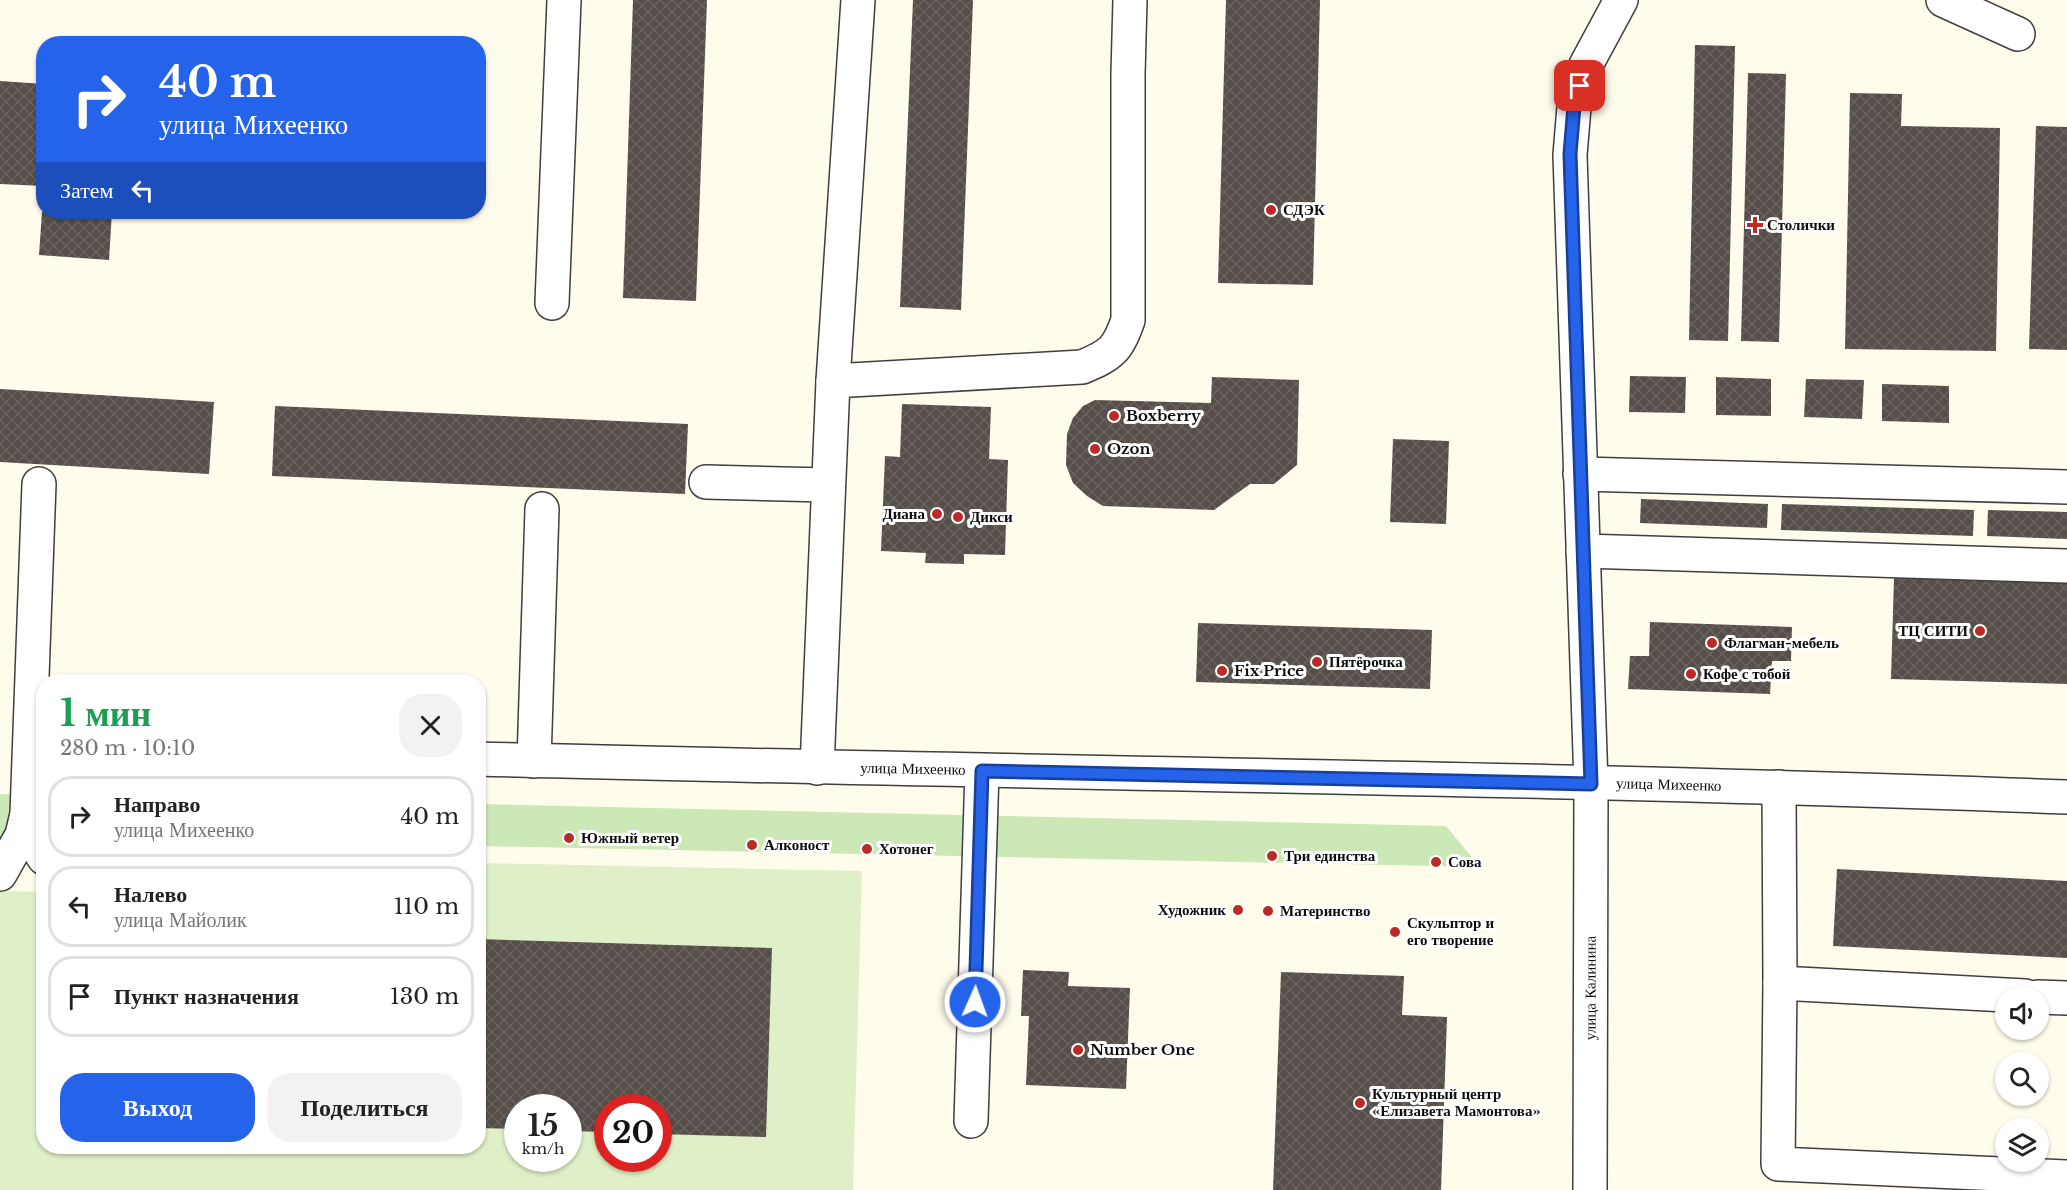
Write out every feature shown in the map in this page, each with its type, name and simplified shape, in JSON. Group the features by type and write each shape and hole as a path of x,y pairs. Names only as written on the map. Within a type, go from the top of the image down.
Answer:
{"street":[{"path":"552,303 564,0"},
{"path":"817,768 827,485 858,0"},
{"path":"833,381 1082,367 1104,358 1120,342 1128,320 1130,0"},
{"name":"улица Калинина","path":"1590,1190 1591,784 1570,154 1574,106 1586,64 1621,0"},
{"path":"1943,0 2018,34"},
{"path":"1580,474 2067,487"},
{"path":"706,482 827,485"},
{"path":"0,874 22,836 14,815 24,748 39,484"},
{"path":"534,761 542,509"},
{"path":"1583,550 1643,565 1863,571 2067,566"},
{"name":"улица Михеенко","path":"486,759 1779,787 2067,796"},
{"path":"971,1120 982,771"},
{"path":"1779,787 1778,1164 2067,1177"},
{"path":"14,815 36,845"},
{"path":"1780,983 1995,994"},
{"path":"2049,997 2067,998"}],"green space":[{"path":"0,794 36,795 36,837 0,836"},
{"path":"486,804 1446,826 1480,867 486,846"},
{"path":"486,863 862,871 853,1190 0,1190 0,891 36,892 36,1154 486,1154"}],"building":[{"path":"633,0 707,0 696,301 623,298"},
{"path":"913,0 973,0 961,310 900,307"},
{"path":"1226,0 1320,0 1313,285 1218,283"},
{"path":"1695,45 1735,46 1728,341 1689,340"},
{"path":"1748,73 1786,74 1779,342 1741,341"},
{"path":"0,81 36,83 36,186 0,184"},
{"path":"1850,93 1902,94 1901,126 2000,128 1996,351 1845,349"},
{"path":"2036,126 2067,127 2067,350 2029,349"},
{"path":"42,219 112,219 109,260 39,255"},
{"path":"1630,376 1686,377 1685,413 1629,412"},
{"path":"1212,377 1299,380 1297,465 1274,484 1250,484 1214,510 1103,506 1073,483 1066,465 1067,434 1073,418 1083,406 1095,400 1211,403"},
{"path":"1716,377 1771,379 1771,416 1716,415"},
{"path":"1806,379 1864,380 1862,419 1804,417"},
{"path":"1882,384 1949,386 1949,423 1882,421"},
{"path":"0,389 214,402 209,474 0,462"},
{"path":"902,404 991,407 989,459 1008,460 1005,555 964,554 964,564 925,563 926,553 881,551 885,456 900,457"},
{"path":"275,406 688,424 685,494 272,476"},
{"path":"1393,439 1449,441 1446,524 1390,522"},
{"path":"1641,499 1768,504 1767,528 1640,523"},
{"path":"1782,504 1974,510 1973,536 1781,530"},
{"path":"1988,510 2067,512 2067,539 1987,536"},
{"name":"ТЦ СИТИ","path":"1894,578 2067,583 2067,684 1891,679"},
{"path":"1650,622 1792,627 1791,661 1772,661 1770,694 1628,689 1630,656 1649,656"},
{"path":"1198,623 1432,630 1430,689 1196,682"},
{"path":"1837,869 2067,881 2067,958 1833,946"},
{"path":"486,939 772,948 766,1137 672,1134 672,1094 594,1094 594,1132 582,1131 582,1094 504,1094 504,1129 486,1128"},
{"name":"Number One","path":"1023,970 1069,972 1068,986 1130,988 1126,1089 1026,1085 1029,1016 1021,1016"},
{"name":"Культурный центр «Елизавета Мамонтова»","path":"1281,972 1404,976 1402,1015 1447,1017 1441,1190 1273,1190"}],"place":[{"name":"СДЭК","path":"1271,210"},
{"name":"Столички","path":"1755,225"},
{"name":"Boxberry","path":"1114,416"},
{"name":"Ozon","path":"1095,449"},
{"name":"Диана","path":"937,514"},
{"name":"Дикси","path":"958,517"},
{"name":"ТЦ СИТИ","path":"1980,631"},
{"name":"Флагман-мебель","path":"1712,643"},
{"name":"Пятёрочка","path":"1317,662"},
{"name":"Fix Price","path":"1222,671"},
{"name":"Кофе с тобой","path":"1691,674"},
{"name":"Южный ветер","path":"569,838"},
{"name":"Алконост","path":"752,845"},
{"name":"Хотонег","path":"867,849"},
{"name":"Три единства","path":"1272,856"},
{"name":"Сова","path":"1436,862"},
{"name":"Художник","path":"1238,910"},
{"name":"Материнство","path":"1268,911"},
{"name":"Скульптор и его творение","path":"1395,932"},
{"name":"Number One","path":"1078,1050"},
{"name":"Культурный центр «Елизавета Мамонтова»","path":"1360,1103"}],"route":[{"path":"975,1002 982,771 1591,784 1570,154 1574,106 1580,86"}]}
